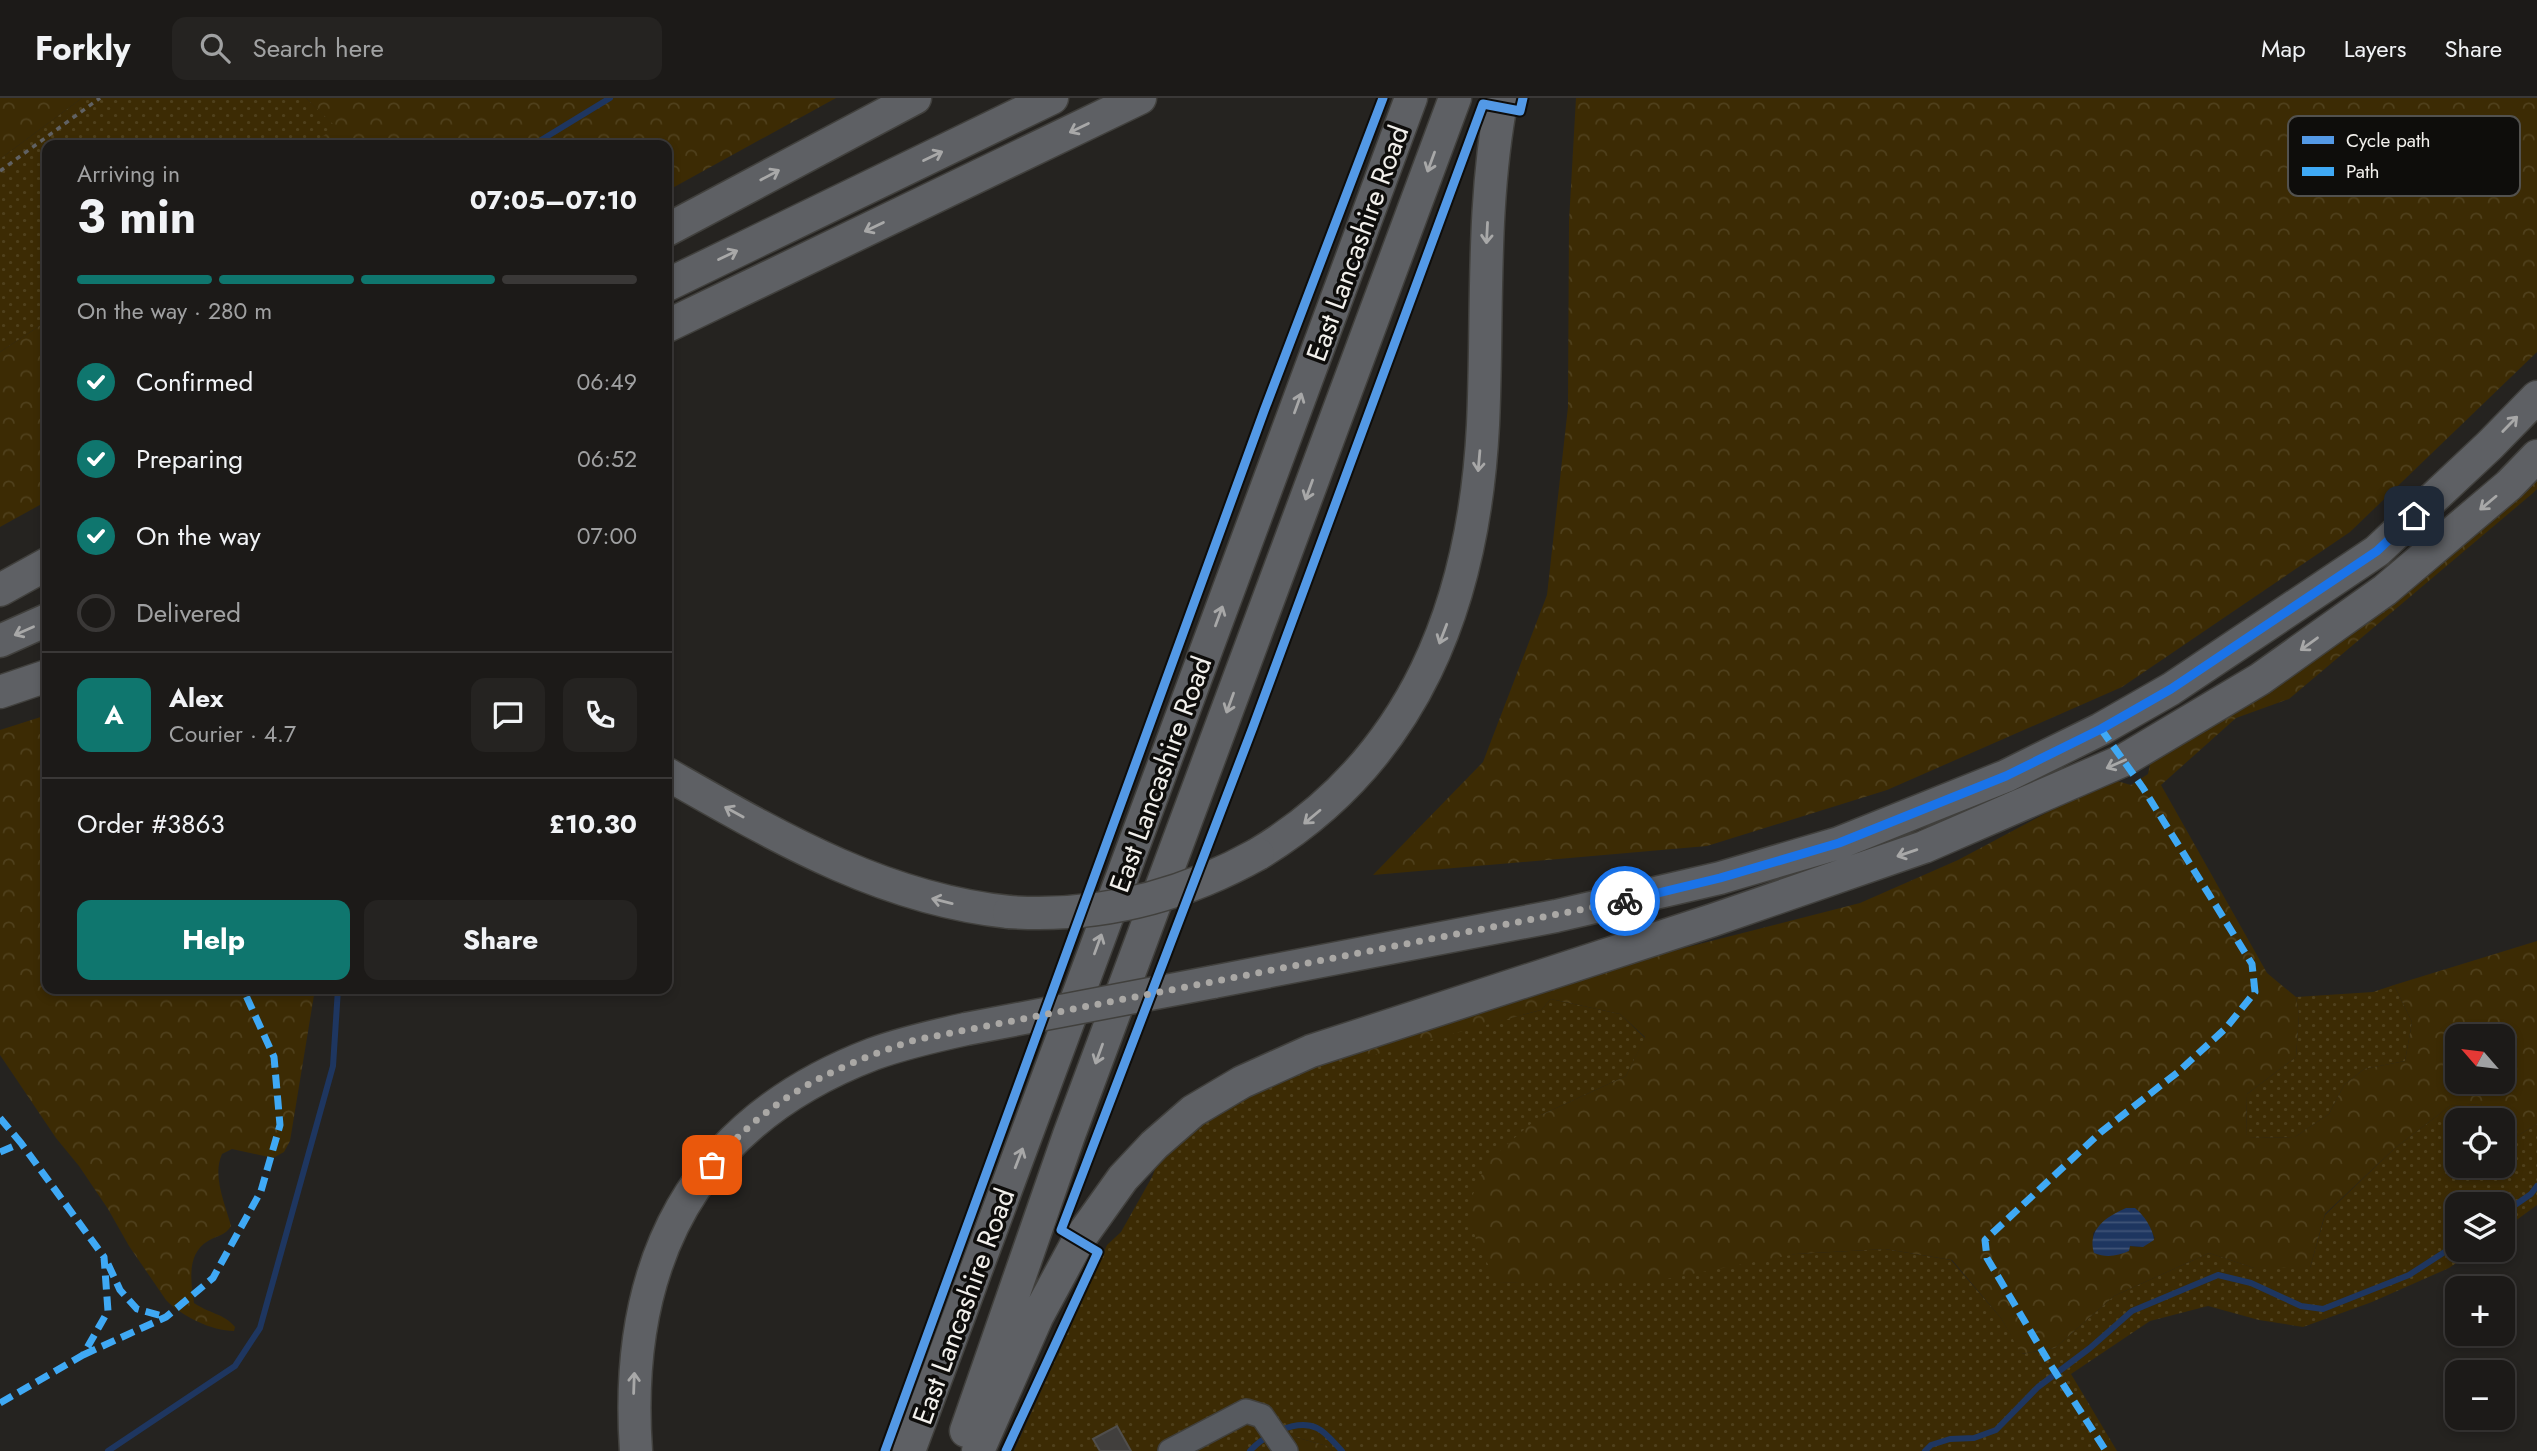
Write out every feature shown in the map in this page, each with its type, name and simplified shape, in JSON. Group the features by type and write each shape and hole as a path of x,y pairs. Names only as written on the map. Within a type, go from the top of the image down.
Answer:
{"highway":[{"path":"672,227 915,98"},
{"path":"672,283 1052,98"},
{"path":"672,324 1140,98"},
{"name":"East Lancashire Road","path":"909,1451 1411,98"},
{"name":"East Lancashire Road","path":"959,1451 1074,1122 1455,98"},
{"path":"672,778 778,837 859,875 940,901 1009,912 1076,912 1131,904 1189,887 1258,854 1312,817 1370,760 1397,724 1425,677 1451,614 1466,557 1478,481 1483,427 1489,207 1500,107"},
{"path":"636,1451 635,1362 647,1293 670,1230 685,1202 712,1165 751,1122 778,1102 831,1072 915,1040 1556,916 1720,878 1839,843 2006,776 2101,729 2171,689 2377,551 2537,397"},
{"path":"978,1451 1037,1317 1078,1241 1123,1178 1154,1144 1193,1111 1242,1082 1311,1051 1713,920 1924,847 2124,760 2260,678 2385,590 2510,485 2537,456"},
{"path":"0,590 42,567"},
{"path":"0,596 42,578"},
{"path":"0,641 42,622"},
{"path":"0,692 42,678"}],"lane":[{"path":"1170,1451 1245,1411 1262,1416 1277,1437"}],"path":[{"path":"42,140 100,98"},
{"path":"0,171 42,140"}],"green space":[{"path":"0,98 82,98 0,159"},
{"path":"82,98 306,98 337,127 318,140 42,140 42,324 0,352 0,159"},
{"path":"306,98 836,98 672,188 672,140 317,140 336,127"},
{"path":"1576,98 2537,98 2537,352 2350,532 2122,687 1887,790 1707,846 1373,875 1483,762 1547,595 1568,407 1569,221"},
{"path":"42,324 42,504 0,527 0,352"},
{"path":"2537,466 2537,489 2533,493 2289,699 2236,718 2161,785 2267,973 2296,997 2299,1015 2296,1057 2247,1094 2246,1138 2295,1137 2329,1114 2344,1085 2364,1069 2405,1061 2412,1022 2394,985 2537,941 2537,1124 2515,1137 2515,1108 2483,1108 2481,1104 2445,1108 2395,1148 2325,1214 2310,1268 2254,1268 2209,1253 2114,1296 2055,1348 2021,1354 2001,1318 1952,1260 1885,1249 1796,1254 1661,1280 1498,1283 1477,1244 1468,1206 1487,1162 1541,1115 1626,1076 1645,1037 1620,1014 1551,999 1541,1010 1364,1058 1332,1058 1625,963 1860,903 1958,860 2110,779 2131,785 2148,774 2152,754","holes":["2126,1208 2140,1212 2155,1238 2139,1247 2130,1246 2128,1249 2093,1247 2093,1233 2106,1220"]},
{"path":"42,717 42,994 314,994 290,1141 284,1152 273,1158 232,1149 222,1154 219,1180 231,1226 224,1234 201,1247 193,1261 191,1278 194,1303 226,1319 235,1327 234,1331 197,1322 166,1300 79,1166 56,1138 0,1055 0,730"},
{"path":"2394,985 2412,1022 2405,1061 2364,1069 2344,1085 2329,1114 2295,1137 2246,1138 2247,1094 2296,1057 2299,1015 2296,997 2373,992"},
{"path":"1551,999 1620,1014 1645,1038 1626,1076 1541,1115 1498,1283 1543,1281 1796,1254 1885,1249 1951,1260 2001,1318 2022,1354 2055,1348 2114,1296 2209,1253 2254,1268 2310,1268 2325,1215 2395,1148 2445,1110 2445,1178 2515,1178 2515,1137 2537,1124 2537,1205 2515,1221 2515,1192 2445,1192 2445,1262 2458,1262 2372,1302 2303,1327 2259,1320 2208,1306 2150,1321 2071,1374 2117,1451 1333,1451 1327,1446 1291,1436 1261,1451 1014,1451 1107,1245 1121,1232 1152,1177 1163,1149 1221,1108 1332,1058 1460,1031 1541,1010"},
{"path":"2481,1104 2483,1108 2447,1108 2450,1106"},
{"path":"1291,1436 1327,1446 1333,1451 1261,1451"}],"water":[{"path":"2126,1208 2135,1208 2142,1214 2154,1240 2143,1247 2130,1246 2129,1251 2116,1255 2103,1256 2094,1253 2093,1237 2100,1225"}],"building":[{"path":"1117,1426 1131,1451 1100,1451 1093,1439"}],"waterway":[{"path":"541,140 610,98"},
{"path":"108,1451 235,1366 260,1328 333,1066 338,994"},
{"path":"2515,1205 2531,1194 2537,1186"},
{"path":"1925,1451 1931,1445 1950,1439 1974,1438 1996,1430 2038,1387 2090,1348 2132,1311 2218,1275 2251,1283 2301,1306 2323,1309 2409,1275 2445,1252"},
{"path":"1250,1451 1271,1434 1300,1425 1317,1428 1342,1451"}],"marked path":[{"path":"2101,729 2143,788 2252,964 2255,992 2226,1028 2178,1072 2101,1132 1985,1240 1987,1258 2106,1451"},
{"path":"83,1355 166,1317 213,1278 261,1191 280,1125 274,1057 245,994"},
{"path":"0,1118 21,1143 0,1152"},
{"path":"0,1403 83,1355 108,1311 104,1257 21,1143"},
{"path":"108,1264 120,1290 137,1309 166,1317"}],"cycle path":[{"path":"885,1451 1264,411 1383,98"},
{"path":"1006,1451 1098,1252 1061,1230 1253,727 1483,104 1520,111 1523,98"}],"way so far":[{"path":"712,1165 751,1122 778,1102 831,1072 915,1040 1625,901"}],"route":[{"path":"1625,901 1720,878 1839,843 2006,776 2101,729 2171,689 2377,551 2414,516"}]}
